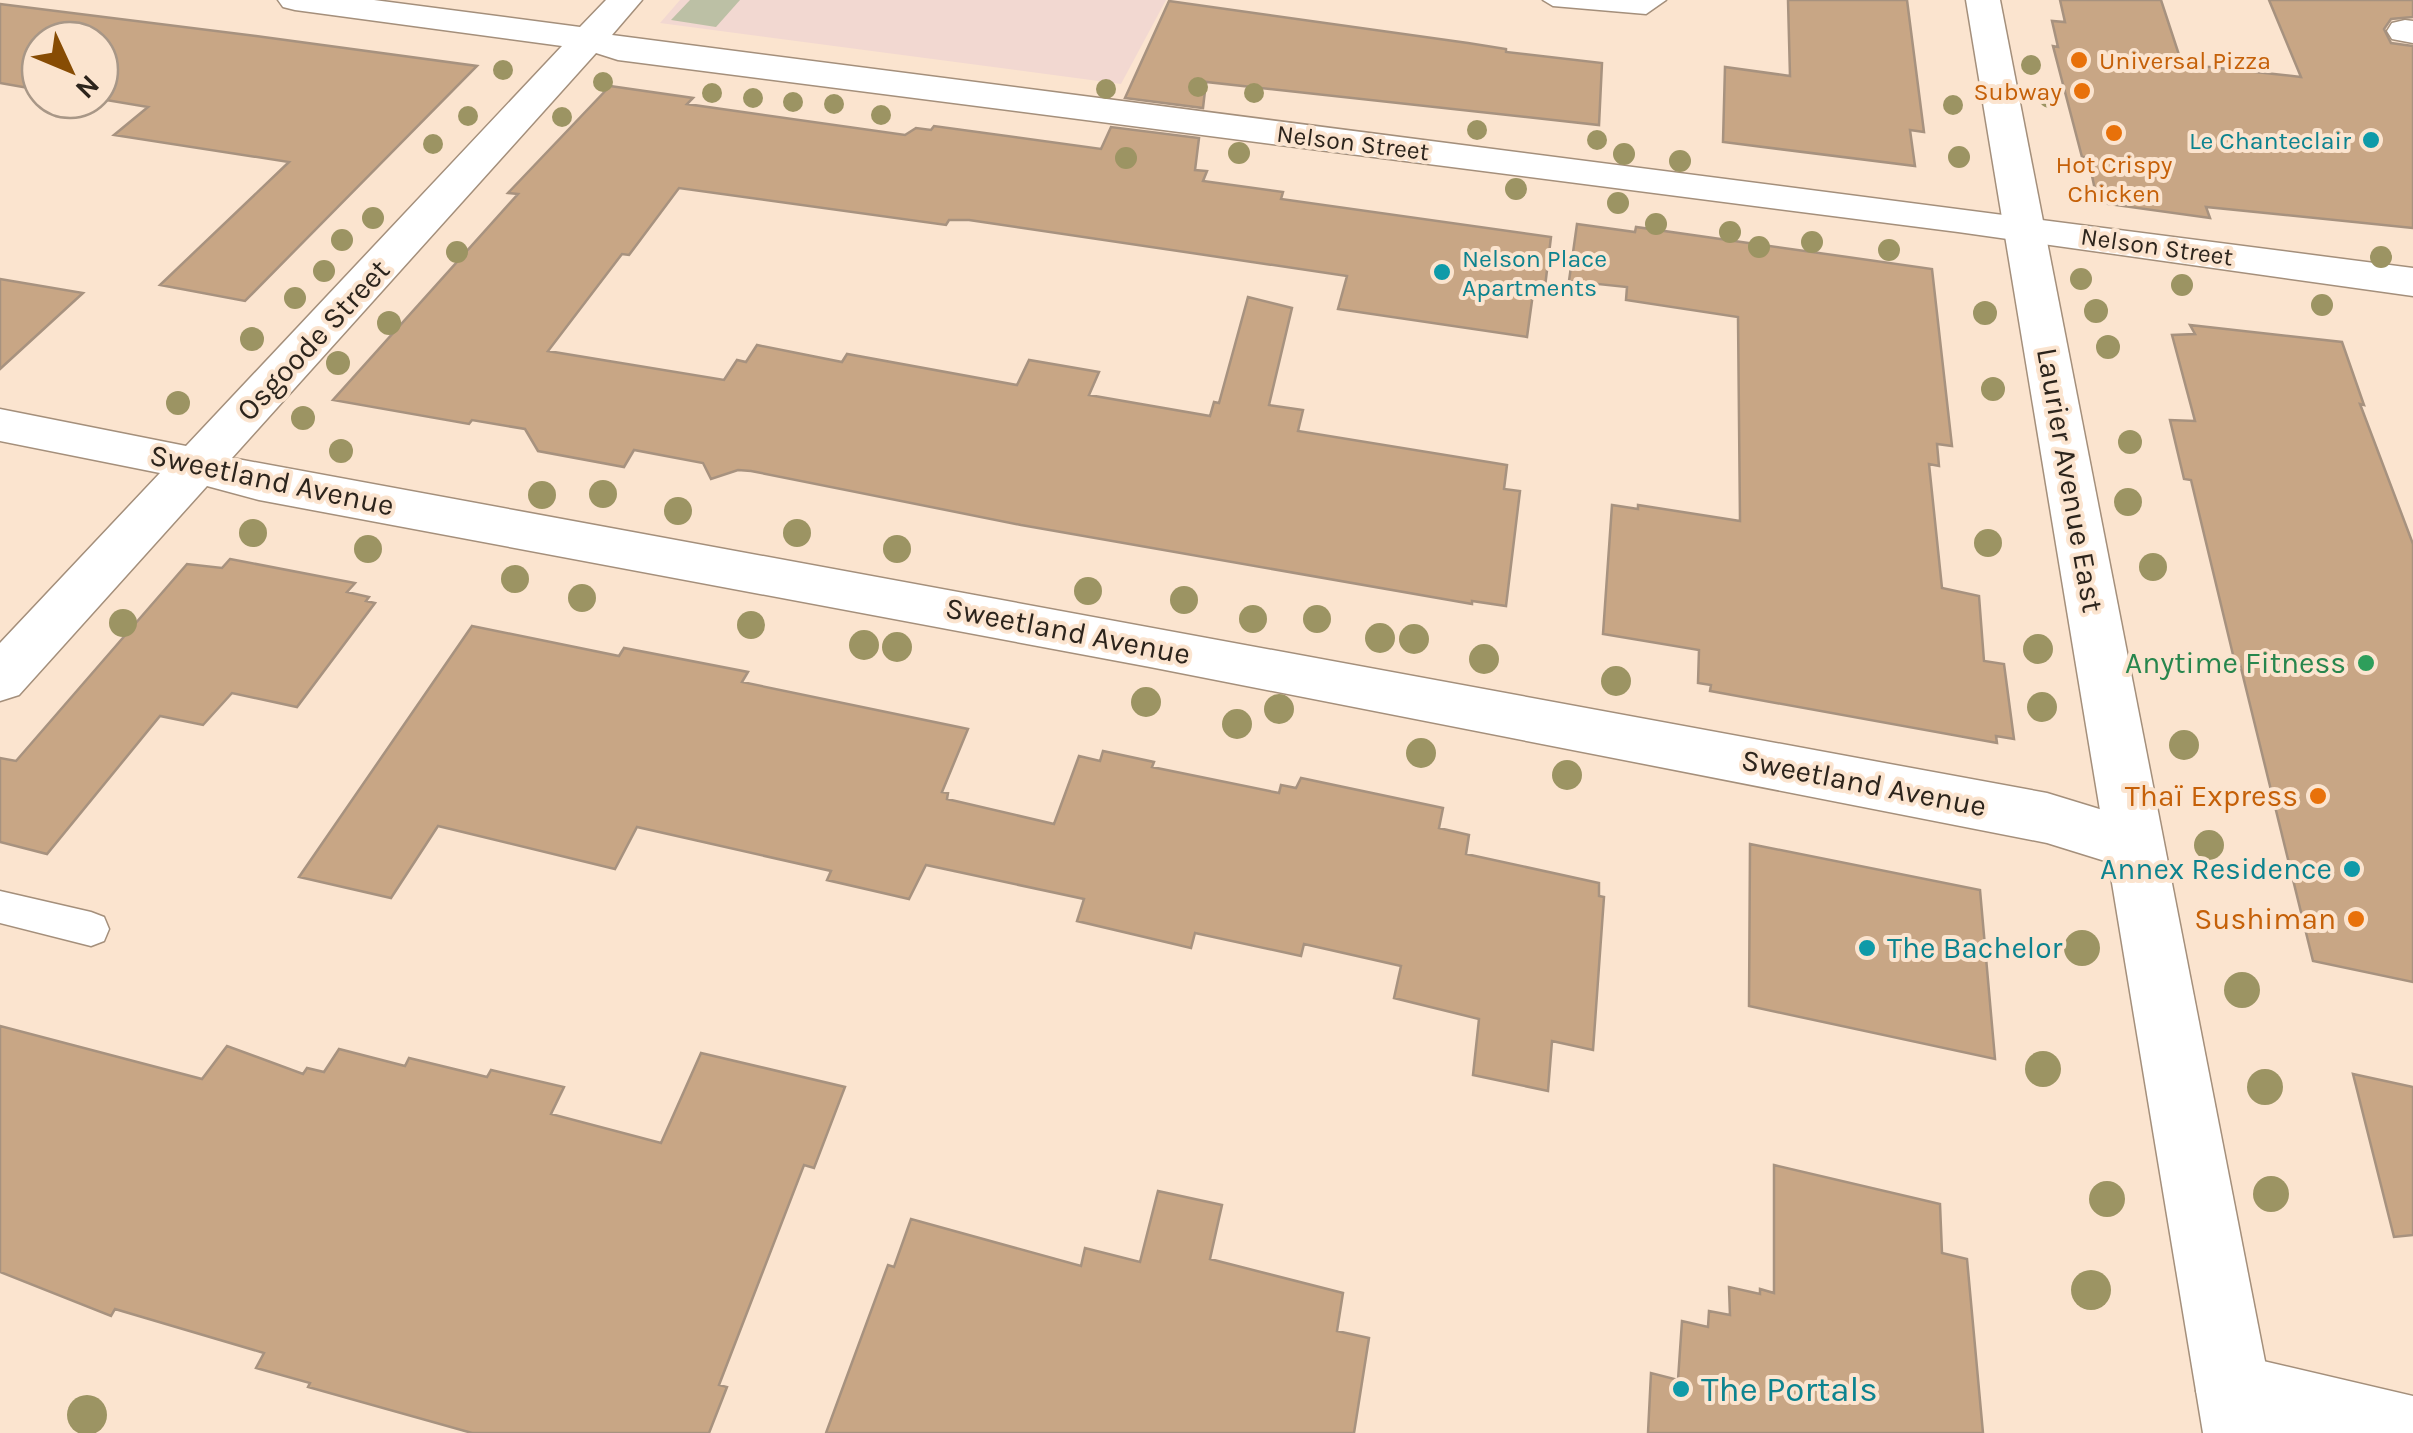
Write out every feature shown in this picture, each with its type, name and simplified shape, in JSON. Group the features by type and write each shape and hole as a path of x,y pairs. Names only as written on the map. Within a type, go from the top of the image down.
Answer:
{"street":[{"name":"Nelson Street","path":"294,0 590,39 618,49 2025,228 2413,282"},
{"name":"Osgoode Street","path":"0,679 625,0"},
{"name":"Laurier Avenue East","path":"1983,0 2237,1412"},
{"name":"Sweetland Avenue","path":"0,426 152,454 194,467 2028,814 2134,844"},
{"path":"2237,1412 2412,1433"}],"lane":[{"path":"1553,0 1646,8 1656,0"},
{"path":"0,907 92,928"}],"shaded area":[{"path":"680,0 1166,0 1121,84 660,23"}],"green space":[{"path":"690,0 740,0 716,27 671,20"}],"building":[{"path":"1788,0 1907,0 1924,132 1910,130 1915,166 1723,142 1725,67 1790,76"},
{"path":"2060,0 2161,0 2182,64 2301,77 2269,0 2413,0 2413,17 2391,19 2384,29 2391,43 2413,46 2413,228 2206,207 2210,218 2108,204 2105,192 2095,190 2088,157 2082,157 2053,46 2058,47 2052,21 2065,22"},
{"path":"1169,1 1602,63 1599,125 1206,82 1203,108 1125,98"},
{"path":"0,4 477,66 245,301 160,285 289,162 114,135 148,107 120,102 120,20 20,20 20,86 0,83"},
{"path":"610,86 693,98 687,104 905,135 916,128 931,130 934,126 1101,149 1111,127 1199,138 1195,170 1207,171 1203,181 1283,192 1281,199 1551,237 1545,287 1534,286 1527,337 1338,309 1347,276 969,220 949,220 946,225 679,188 629,255 622,254 548,351 724,380 737,360 746,362 757,345 842,362 847,354 1017,385 1029,360 1099,372 1089,395 1210,416 1214,402 1219,403 1248,297 1292,308 1269,405 1303,410 1298,431 1507,465 1504,489 1520,491 1506,606 1472,604 1021,525 751,471 738,470 711,479 703,463 634,450 624,467 538,451 525,429 472,420 469,424 333,400 518,194 508,193"},
{"path":"1577,224 1635,232 1636,227 1932,269 1952,446 1937,444 1939,466 1929,464 1942,588 1979,596 1984,661 2004,664 2014,739 1996,736 1997,743 1710,691 1711,685 1698,683 1699,650 1603,634 1612,505 1638,509 1638,505 1740,521 1738,317 1626,300 1627,287 1569,281"},
{"path":"0,279 83,293 0,369"},
{"path":"2190,325 2342,342 2364,405 2360,404 2413,544 2413,982 2313,961 2240,664 2235,663 2191,480 2184,479 2170,420 2195,421 2172,335 2195,334"},
{"path":"230,559 355,583 347,592 369,597 366,601 375,603 297,707 232,693 203,725 160,716 47,854 0,842 0,758 16,761 187,564 222,568"},
{"path":"472,626 619,656 624,648 748,672 742,682 968,729 942,792 948,793 947,799 1054,824 1079,756 1100,761 1103,751 1154,762 1152,767 1279,793 1281,785 1296,788 1301,778 1443,808 1439,828 1469,835 1466,854 1599,883 1599,896 1604,897 1593,1050 1552,1041 1548,1091 1473,1075 1479,1019 1394,998 1401,966 1304,944 1301,956 1195,933 1191,948 1077,921 1084,899 926,865 909,899 827,880 831,871 637,827 615,869 438,826 391,898 299,877"},
{"name":"The Bachelor","path":"1750,844 1980,890 1995,1059 1749,1006"},
{"path":"0,1026 202,1079 227,1046 303,1074 307,1068 324,1072 339,1049 405,1066 409,1058 487,1077 491,1070 564,1087 551,1114 661,1143 701,1053 845,1087 814,1168 804,1165 719,1385 727,1387 709,1433 472,1433 308,1387 310,1383 256,1368 264,1353 115,1309 111,1316 0,1272"},
{"path":"2353,1074 2413,1087 2413,1235 2394,1237"},
{"path":"1774,1165 1940,1204 1942,1253 1967,1259 1983,1433 1648,1433 1651,1373 1678,1380 1682,1321 1708,1327 1709,1311 1730,1315 1729,1287 1774,1293"},
{"path":"1158,1191 1222,1205 1210,1259 1343,1293 1337,1331 1369,1338 1354,1433 826,1433 888,1265 894,1267 911,1219 1081,1266 1085,1248 1140,1262"}],"place":[{"name":"Universal Pizza","path":"2079,60"},
{"name":"Subway","path":"2082,91"},
{"name":"Hot Crispy Chicken","path":"2114,133"},
{"name":"Le Chanteclair","path":"2371,140"},
{"name":"Nelson Place Apartments","path":"1442,272"},
{"name":"Anytime Fitness","path":"2366,663"},
{"name":"Thaï Express","path":"2318,796"},
{"name":"Annex Residence","path":"2352,869"},
{"name":"Sushiman","path":"2356,919"},
{"name":"The Bachelor","path":"1867,948"},
{"name":"The Portals","path":"1681,1389"}]}
